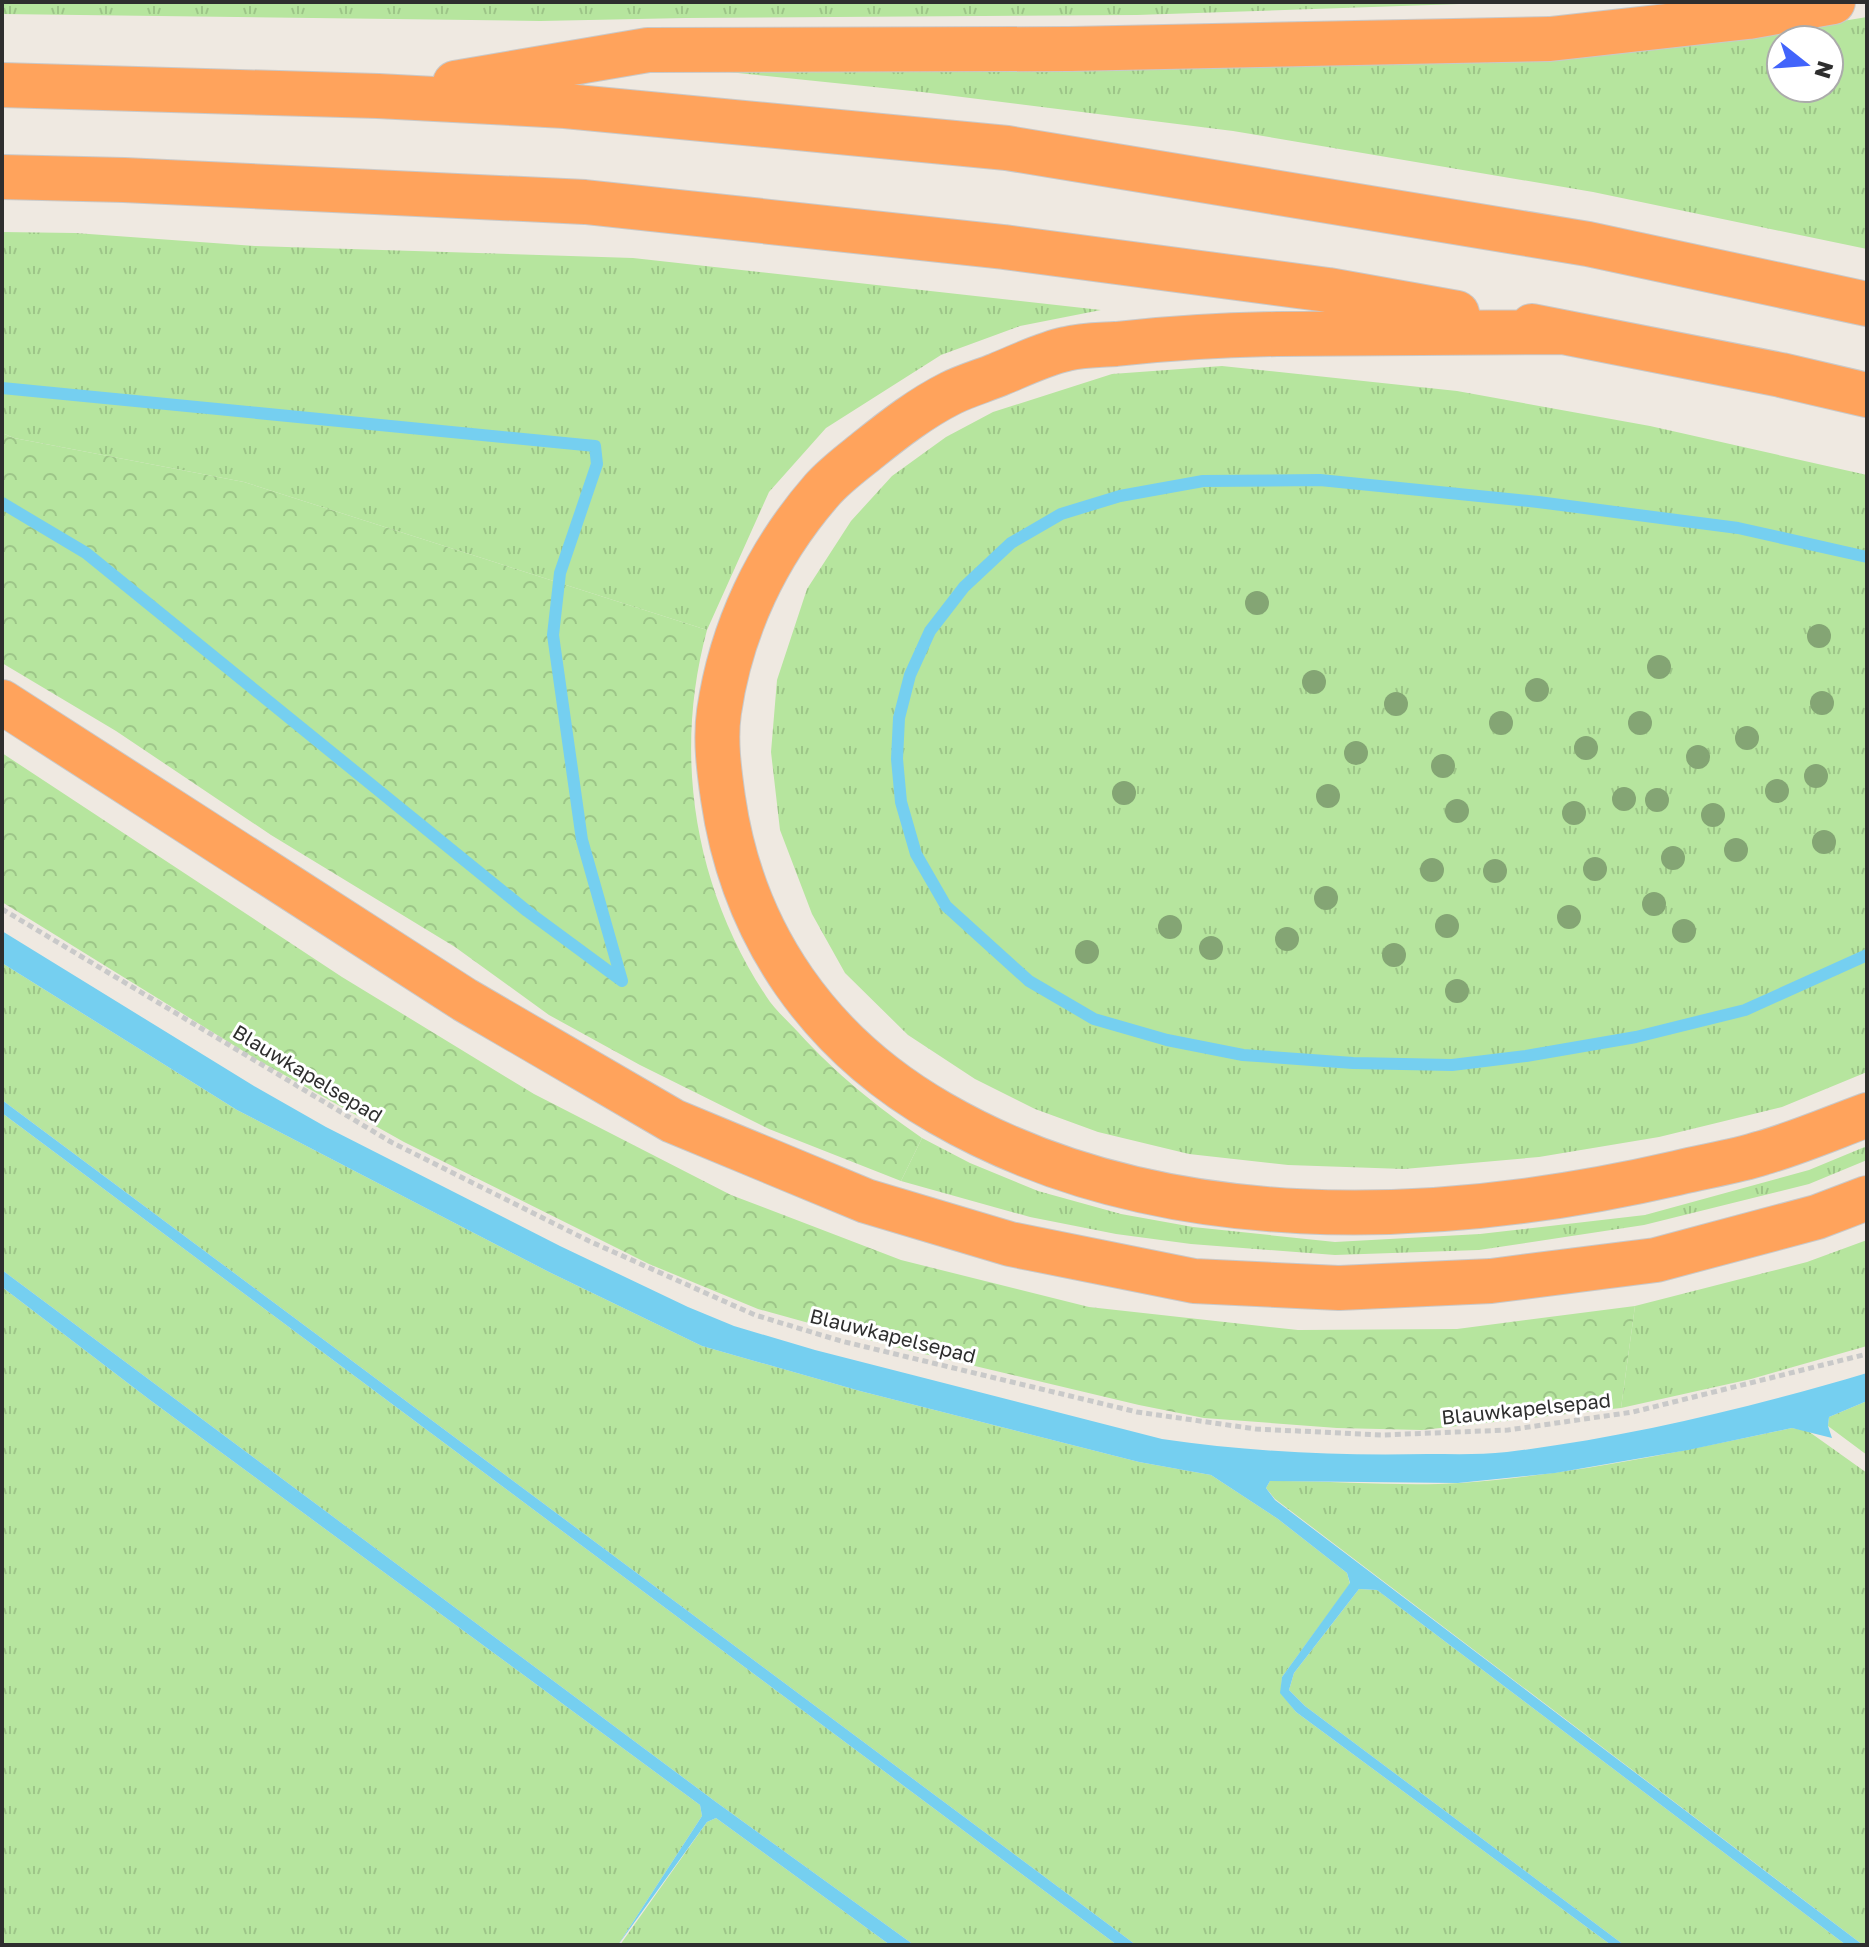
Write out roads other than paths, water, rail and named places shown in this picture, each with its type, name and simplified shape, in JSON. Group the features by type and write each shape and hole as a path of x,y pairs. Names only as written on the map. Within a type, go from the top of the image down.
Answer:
{"highway":[{"path":"378,96 648,50 1069,49 1550,39 1748,17 1833,2"},
{"path":"2,85 378,96 565,106 1007,148 1588,244 1867,304"},
{"path":"2,177 585,202 1004,247 1328,290 1562,332 1867,395"},
{"path":"1562,332 1217,335 1066,349 950,394 896,427 826,485 788,533 755,590 732,649 718,717 719,772 727,825 740,876 757,920 784,970 817,1015 890,1081 936,1111 988,1139 1086,1177 1233,1206 1360,1212 1483,1207 1622,1186 1761,1154 1867,1115"},
{"path":"2,702 465,1000 673,1121 866,1201 1010,1244 1194,1281 1339,1288 1491,1281 1656,1260 1817,1217 1867,1198"}],"water":[{"path":"2,931 326,1127 688,1307 734,1326 815,1350 1162,1439 1328,1454 1497,1453 1597,1439 1688,1420 1867,1373 1867,1401 1829,1417 1832,1438 1792,1428 1555,1473 1458,1483 1270,1481 1266,1488 1275,1500 1863,1945 1846,1945 1377,1590 1359,1589 1294,1673 1289,1690 1305,1706 1624,1945 1611,1945 1296,1712 1280,1693 1282,1677 1350,1583 1347,1573 1278,1519 1211,1475 1139,1462 860,1391 702,1346 549,1272 237,1110 2,963"},
{"path":"2,1100 1136,1945 1117,1945 2,1113"},
{"path":"2,1270 716,1802 914,1945 890,1945 716,1818 707,1822 618,1945 702,1816 700,1805 150,1400 2,1287"}],"waterway":[{"path":"2,388 595,446 597,464 560,573 553,635 582,840 622,981 527,911 86,553 2,503"},
{"path":"1867,557 1738,528 1538,502 1320,480 1203,481 1120,496 1061,514 1011,543 964,587 930,631 910,675 899,718 897,759 901,802 916,854 946,906 1029,981 1094,1019 1167,1040 1243,1055 1353,1063 1452,1065 1636,1037 1745,1010 1867,955"}]}
